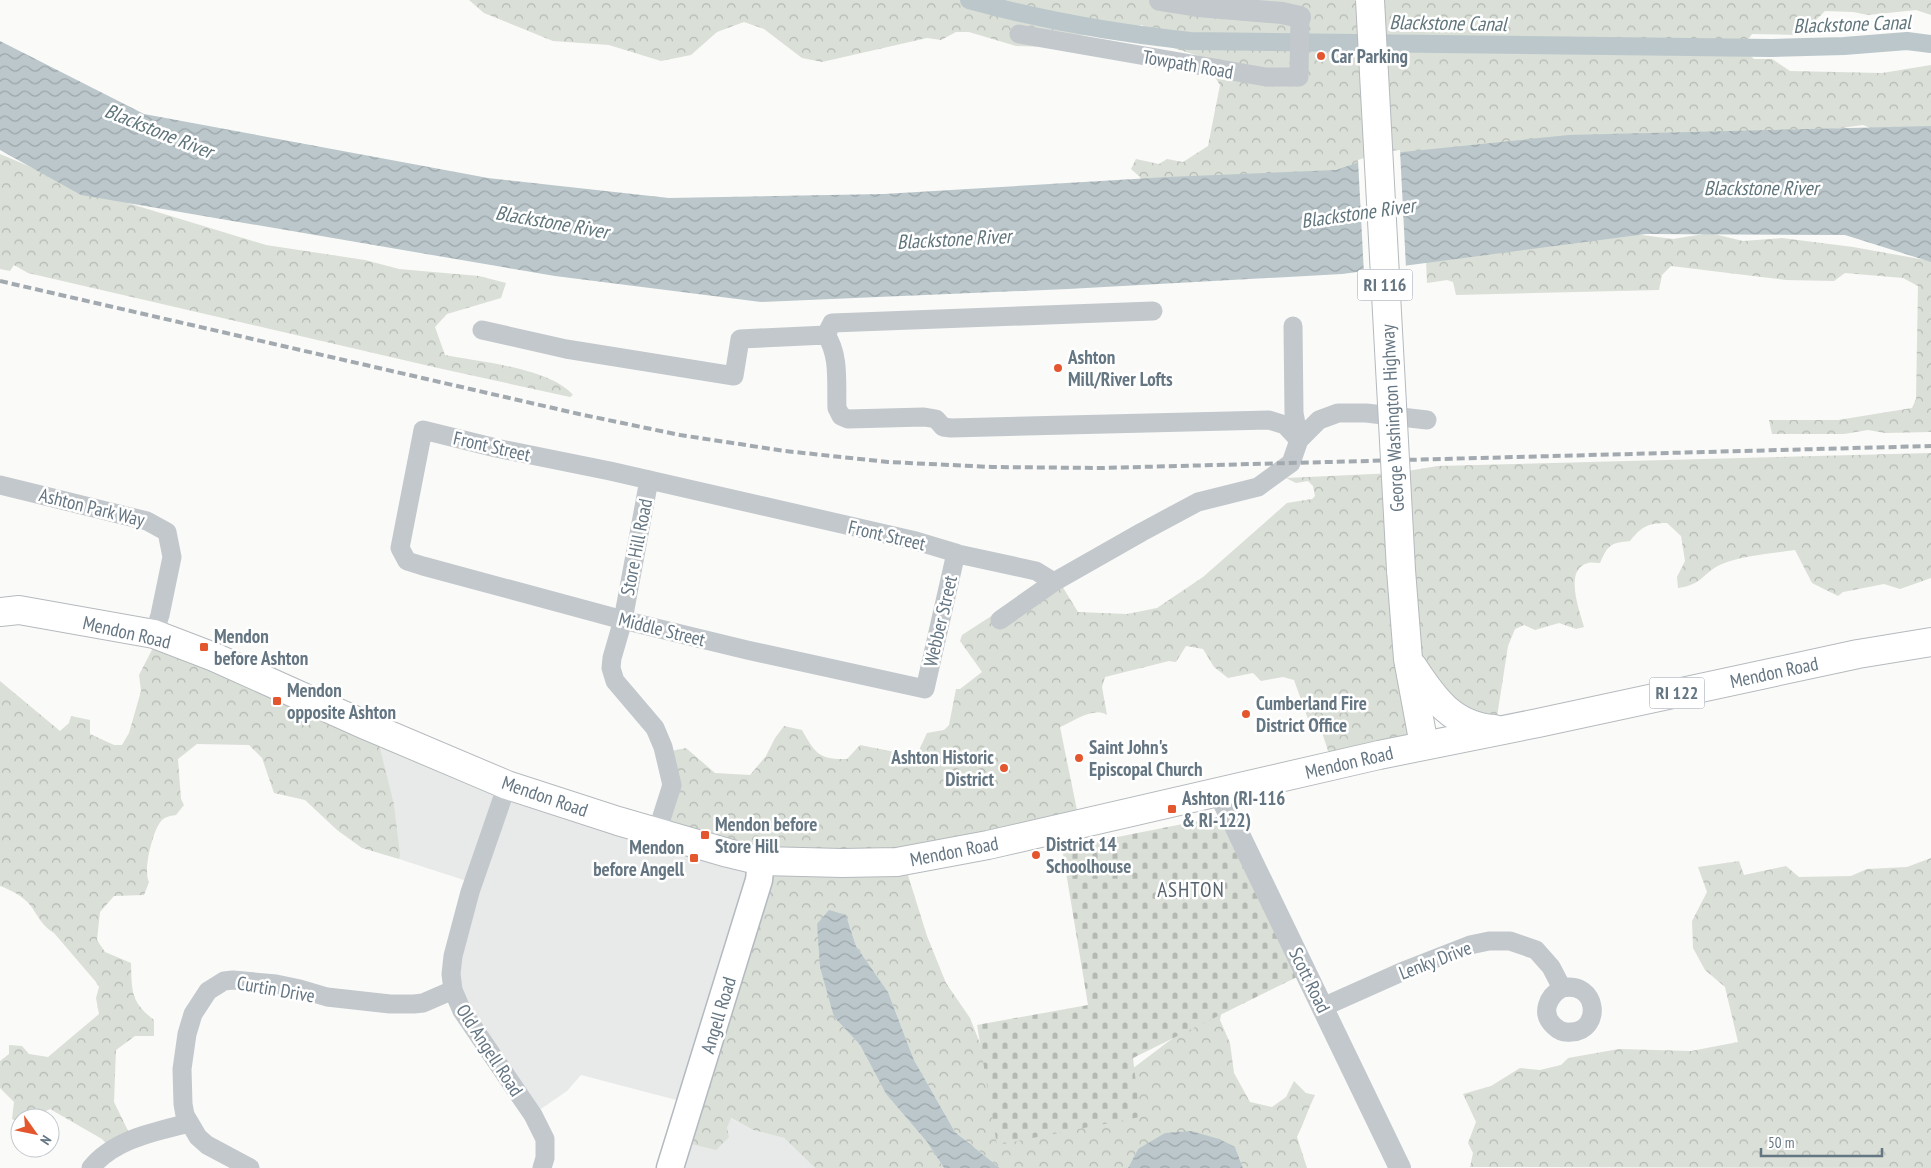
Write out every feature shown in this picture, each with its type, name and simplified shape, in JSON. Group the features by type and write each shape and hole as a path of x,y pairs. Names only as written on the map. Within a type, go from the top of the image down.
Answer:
{"main road":[{"name":"George Washington Highway","path":"1370,0 1400,570 1408,659 1424,745"},
{"name":"Mendon Road","path":"0,612 19,610 154,634 214,657 385,734 507,785 657,832 761,861 897,862 988,845 1424,745 1510,729 1821,662 1931,642"},
{"path":"1408,659 1434,696 1456,718 1479,727 1510,729"},
{"name":"Angell Road","path":"670,1168 759,880 761,861"}],"street":[{"path":"1160,0 1198,6 1282,13 1300,21"},
{"name":"Towpath Road","path":"1019,34 1266,78 1299,77 1300,21"},
{"path":"826,335 832,323 1152,311"},
{"path":"1293,326 1294,413 1299,440"},
{"path":"482,330 566,349 734,376 740,339 826,335"},
{"path":"826,335 832,344 835,358 837,408 840,416 848,419 924,417 936,419 943,426 950,428 1269,420 1285,425 1299,440"},
{"path":"1000,620 1054,582 1198,502 1258,487 1291,463 1299,440 1319,420 1338,413 1366,413 1427,420"},
{"name":"Front Street","path":"404,558 400,548 423,430 496,448 916,540 956,553 1036,571 1054,582"},
{"name":"Store Hill Road","path":"649,480 623,620 611,668 615,681 655,728 663,747 672,785 657,832"},
{"name":"Ashton Park Way","path":"0,485 147,521 167,532 172,557 160,615 154,634"},
{"name":"Webber Street","path":"925,689 956,553"},
{"name":"Middle Street","path":"404,558 407,561 423,566 623,620 747,650 925,689"},
{"name":"Old Angell Road","path":"507,785 470,892 451,974 453,990 462,1010 533,1115 541,1131 546,1145 542,1168"},
{"name":"Scott Road","path":"1219,793 1400,1168"},
{"name":"Lenky Drive","path":"1323,1007 1470,944 1489,941 1510,941 1536,950 1551,967 1562,988"},
{"name":"Curtin Drive","path":"189,1123 184,1110 182,1092 182,1069 187,1034 197,1006 208,991 224,981 233,980 276,984 327,997 390,1004 423,1003 453,990"},
{"path":"91,1168 120,1145 140,1136 189,1123 198,1137 207,1145 250,1168"}],"shaded area":[{"path":"376,737 766,857 684,1102 581,1075 567,1091 535,1113 454,990 473,883 399,859 394,804"},
{"path":"730,1118 753,1130 784,1138 815,1168 664,1168 671,1147 727,1128"}],"green space":[{"path":"469,0 1931,0 1931,15 1916,10 1868,15 1853,12 1825,11 1801,35 1752,34 1742,48 1754,59 1772,59 1790,71 1882,73 1931,65 1931,150 1863,125 1723,144 1142,187 1140,177 1131,169 1136,159 1159,164 1167,159 1183,162 1208,146 1220,85 1202,57 1167,46 1142,25 1123,30 1100,28 1092,35 1070,36 1049,47 1016,46 969,32 956,32 941,40 927,38 822,62 802,58 764,29 744,22 717,32 691,55 661,61 609,45 553,41 484,13"},
{"path":"0,154 85,190 266,245 365,260 399,269 479,276 506,283 501,298 447,314 435,327 445,355 532,372 548,378 573,395 570,397 438,368 28,273 14,265 10,271 0,269"},
{"path":"1619,232 1673,239 1710,233 1743,241 1782,238 1853,247 1931,261 1931,432 1885,433 1868,430 1844,434 1772,434 1769,420 1838,420 1912,408 1916,399 1918,286 1903,278 1845,273 1834,281 1786,280 1671,266 1662,275 1659,290 1456,295 1453,282 1447,280 1427,283 1426,260"},
{"path":"1931,453 1931,578 1900,589 1884,584 1843,592 1838,596 1812,583 1795,550 1730,561 1716,567 1693,584 1678,588 1677,577 1685,561 1681,536 1667,523 1646,526 1630,541 1610,546 1600,563 1589,563 1580,567 1576,573 1575,592 1584,627 1576,629 1559,623 1535,630 1524,625 1515,629 1508,646 1496,723 1433,697 1410,747 1331,760 1319,723 1308,719 1294,680 1283,677 1261,681 1253,673 1228,678 1214,667 1203,649 1186,646 1176,662 1169,661 1105,677 1102,687 1107,715 1096,712 1060,727 1079,820 902,856 927,936 946,983 970,1018 994,1079 1099,1094 1214,1007 1222,1010 1220,1020 1230,1043 1234,1073 1250,1102 1272,1107 1286,1097 1294,1081 1306,1093 1315,1095 1297,1137 1307,1168 1243,1168 1235,1147 1138,1149 1128,1168 1000,1168 955,1132 914,1060 888,992 856,946 846,915 817,924 834,1017 860,1045 886,1094 927,1142 944,1168 815,1168 784,1138 753,1130 731,1118 727,1128 729,1137 716,1150 675,1140 765,865 649,827 660,800 662,753 686,748 715,773 750,775 766,756 775,738 784,726 802,730 819,754 830,758 847,759 860,745 910,755 919,750 927,733 944,730 949,725 956,689 960,689 982,672 960,641 962,635 1056,576 1078,612 1127,614 1157,608 1203,577 1287,503 1312,499 1315,496 1313,486 1308,481 1296,483 1286,478 1395,473 1438,466"},
{"path":"156,642 375,729 394,804 400,856 399,859 362,848 337,830 305,800 274,793 262,758 249,745 197,744 178,759 181,799 184,805 176,815 162,820 156,829 149,853 147,877 149,882 144,895 114,896 100,912 97,940 105,952 131,963 132,988 136,1001 154,1020 154,1036 135,1036 116,1050 114,1102 132,1139 111,1149 102,1139 60,1115 60,1108 13,1108 14,1102 0,1088 0,1061 9,1054 9,1045 22,1046 29,1054 48,1057 99,1014 96,998 99,987 54,933 43,924 28,902 0,886 0,681 60,731 69,723 71,716 90,720 90,734 114,745 122,745 129,733 141,691 139,675"},
{"path":"1218,817 1299,976 1133,1058 1140,1117 997,1145 977,1025 1088,1005 1062,848"},
{"path":"1931,858 1931,1168 1470,1167 1473,1153 1468,1143 1476,1122 1463,1094 1491,1086 1520,1068 1540,1070 1561,1065 1568,1058 1619,1049 1691,1051 1738,1042 1725,987 1705,970 1693,948 1692,921 1707,892 1698,867 1739,861 1744,875 1786,866 1799,877 1851,876 1867,869 1907,867"}],"water":[{"name":"Blackstone River","path":"0,41 144,114 488,178 669,198 884,194 1168,177 1336,170 1383,154 1569,135 1931,126 1931,262 1845,235 1646,234 1342,274 1068,289 761,302 555,276 81,195 0,150"},
{"path":"829,910 846,915 856,946 888,992 914,1060 955,1132 1000,1168 944,1168 927,1142 886,1094 860,1045 834,1017 820,967 817,924"},
{"path":"1191,1131 1219,1139 1235,1147 1243,1168 1128,1168 1138,1149 1165,1133"}],"pier":[{"path":"1400,150 1406,268 1364,274 1358,160 1382,152"}],"waterway":[{"name":"Blackstone Canal","path":"969,0 1079,25 1190,41 1772,48 1844,46 1907,41 1931,44"}],"railway":[{"path":"0,281 579,414 680,435 785,451 888,462 992,467 1102,468 1931,446"}],"place":[{"name":"Car Parking","path":"1321,56"},
{"name":"Ashton Mill/River Lofts","path":"1058,368"},
{"name":"Mendon before Ashton","path":"204,647"},
{"name":"Mendon opposite Ashton","path":"277,701"},
{"name":"Cumberland Fire District Office","path":"1246,714"},
{"name":"Saint John's Episcopal Church","path":"1079,758"},
{"name":"Ashton Historic District","path":"1004,768"},
{"name":"Ashton (RI-116 & RI-122)","path":"1172,809"},
{"name":"Mendon before Store Hill","path":"705,835"},
{"name":"District 14 Schoolhouse","path":"1036,855"},
{"name":"Mendon before Angell","path":"694,858"}],"district":[{"name":"ASHTON","path":"1191,890"}]}
